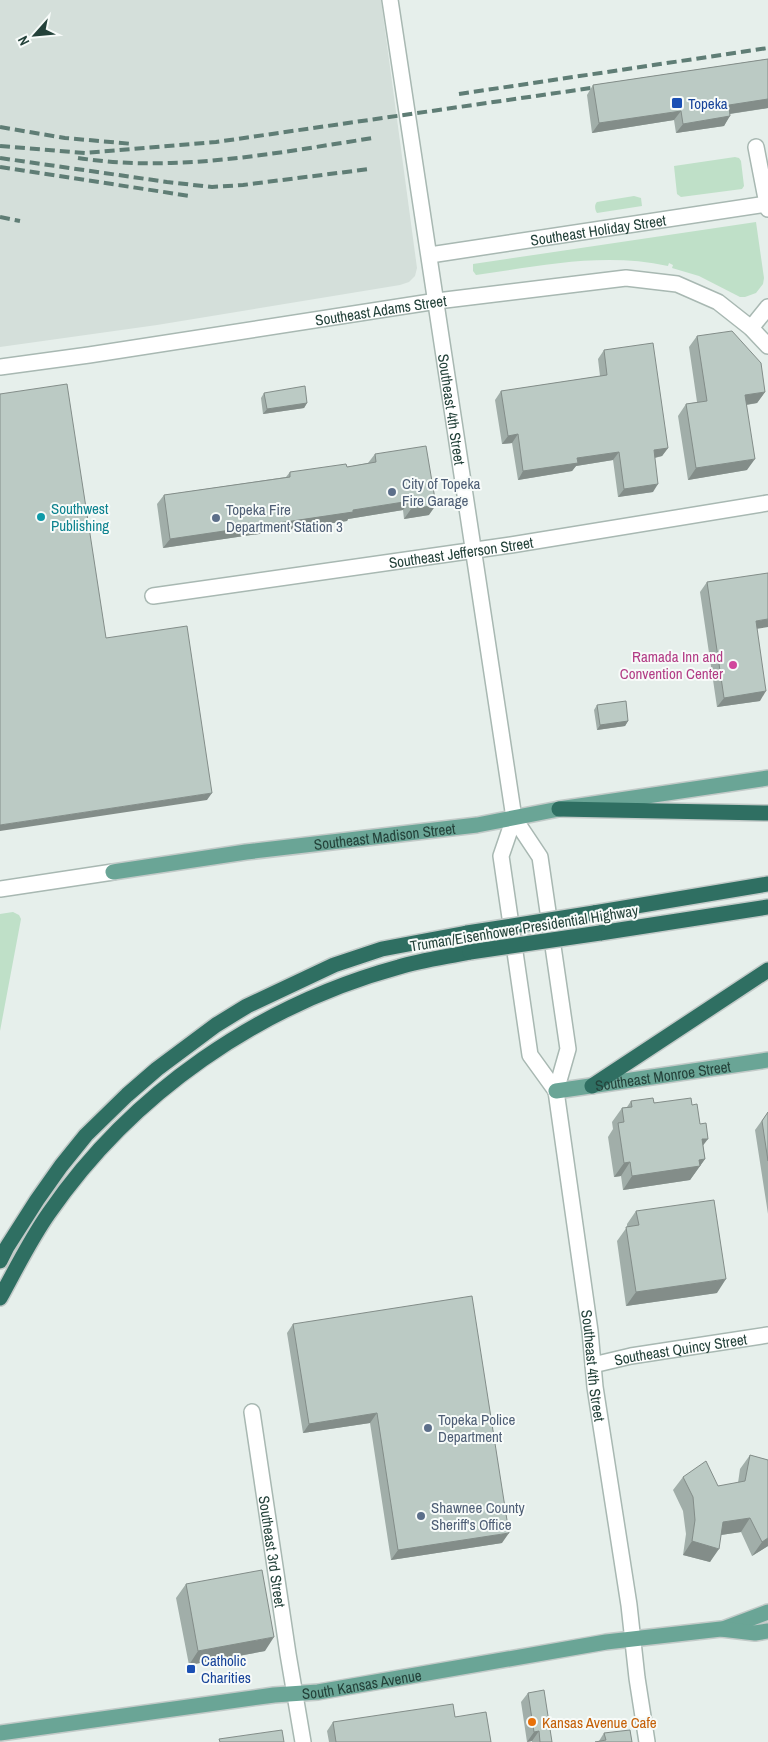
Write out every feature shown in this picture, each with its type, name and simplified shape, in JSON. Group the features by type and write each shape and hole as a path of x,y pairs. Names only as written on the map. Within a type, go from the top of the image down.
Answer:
{"highway":[{"path":"559,809 768,813"},
{"name":"Truman/Eisenhower Presidential Highway","path":"0,1261 6,1247 37,1200 86,1135 157,1069 216,1025 247,1006 334,965 382,949 467,933 768,884"},
{"name":"Truman/Eisenhower Presidential Highway","path":"0,1298 20,1259 60,1197 108,1139 158,1093 191,1067 249,1030 302,1002 354,981 400,966 470,952 768,907"},
{"path":"592,1086 768,970"}],"main road":[{"name":"Southeast Madison Street","path":"113,872 246,852 477,825 559,809 768,778"},
{"name":"Southeast Monroe Street","path":"556,1091 768,1060"},
{"name":"South Kansas Avenue","path":"0,1733 295,1692 318,1692 606,1642 721,1629 768,1612"},
{"name":"South Kansas Avenue","path":"721,1629 755,1633 768,1631"}],"street":[{"name":"Southeast 4th Street","path":"390,0 514,818 540,857 568,1049 556,1091 590,1331 595,1387 629,1605 647,1742"},
{"path":"756,146 768,206"},
{"name":"Southeast Holiday Street","path":"430,255 768,206"},
{"name":"Southeast Adams Street","path":"0,367 437,301 626,278 677,284 718,302 751,328 768,346"},
{"path":"751,328 768,308"},
{"name":"Southeast Jefferson Street","path":"153,596 474,550 768,504"},
{"name":"Southeast 4th Street","path":"514,818 501,856 528,1046 530,1056 556,1091"},
{"name":"Southeast Madison Street","path":"0,889 113,872"},
{"name":"Southeast Quincy Street","path":"593,1365 632,1356 768,1335"},
{"name":"Southeast 3rd Street","path":"252,1412 303,1742"}],"shaded area":[{"path":"0,0 381,0 417,268 415,276 409,282 400,285 157,325 0,347"}],"green space":[{"path":"735,157 741,161 744,186 742,189 681,197 677,194 674,166"},
{"path":"634,196 641,198 642,206 597,213 595,206 597,202"},
{"path":"756,222 764,278 763,284 756,293 745,297 740,297 699,276 672,268 673,265 669,263 668,266 620,260 596,260 476,275 473,271 473,264"},
{"path":"13,912 19,915 21,919 0,1031 0,914"}],"building":[{"path":"768,59 768,99 729,105 730,116 683,124 681,111 599,123 593,85"},
{"path":"732,331 761,363 765,392 745,395 755,459 696,468 686,404 707,401 697,336"},
{"path":"653,343 668,448 654,450 658,484 624,489 619,452 577,458 578,463 523,471 518,434 508,436 501,391 607,375 604,350"},
{"name":"Southwest Publishing","path":"67,384 106,638 187,626 212,793 0,825 0,394"},
{"path":"305,386 307,403 267,409 264,393"},
{"path":"426,446 436,505 411,509 410,501 353,510 353,512 170,539 164,495 290,477 290,472 346,464 347,467 376,462 375,454"},
{"name":"Ramada Inn and Convention Center","path":"768,573 768,619 756,621 766,691 724,698 707,582"},
{"path":"626,701 628,721 600,725 597,705"},
{"path":"653,1098 654,1103 691,1098 692,1105 697,1104 700,1124 706,1123 708,1139 702,1139 705,1159 699,1160 700,1166 632,1176 630,1162 624,1163 618,1123 624,1122 622,1108 632,1107 631,1101"},
{"path":"768,1112 768,1161 762,1121"},
{"path":"714,1200 726,1279 636,1292 626,1227 639,1225 636,1211"},
{"name":"Topeka Police Department","path":"472,1296 509,1533 398,1550 377,1413 309,1424 293,1324"},
{"path":"750,1455 768,1460 768,1538 762,1542 750,1518 723,1522 719,1549 692,1541 695,1520 693,1497 683,1477 706,1461 718,1486 745,1481"},
{"path":"262,1570 274,1637 198,1651 186,1584"},
{"path":"544,1690 552,1742 540,1742 539,1731 534,1732 528,1693"},
{"path":"453,1704 455,1717 486,1712 491,1742 336,1742 333,1722"},
{"path":"282,1730 284,1742 220,1742 219,1739"},
{"path":"630,1730 632,1742 595,1742 606,1740 604,1733"}],"railway":[{"path":"459,94 768,48"},
{"path":"0,146 85,153 216,142 605,86"},
{"path":"0,127 65,138 133,144"},
{"path":"78,158 115,162 189,162 263,155 373,138"},
{"path":"0,158 212,187 243,185 369,169"},
{"path":"0,167 190,196"},
{"path":"0,217 20,221"}],"place":[{"name":"Topeka","path":"677,103"},
{"name":"City of Topeka Fire Garage","path":"392,492"},
{"name":"Southwest Publishing","path":"41,517"},
{"name":"Topeka Fire Department Station 3","path":"216,518"},
{"name":"Ramada Inn and Convention Center","path":"733,665"},
{"name":"Topeka Police Department","path":"428,1428"},
{"name":"Shawnee County Sheriff's Office","path":"421,1516"},
{"name":"Catholic Charities","path":"191,1669"},
{"name":"Kansas Avenue Cafe","path":"532,1722"}]}
